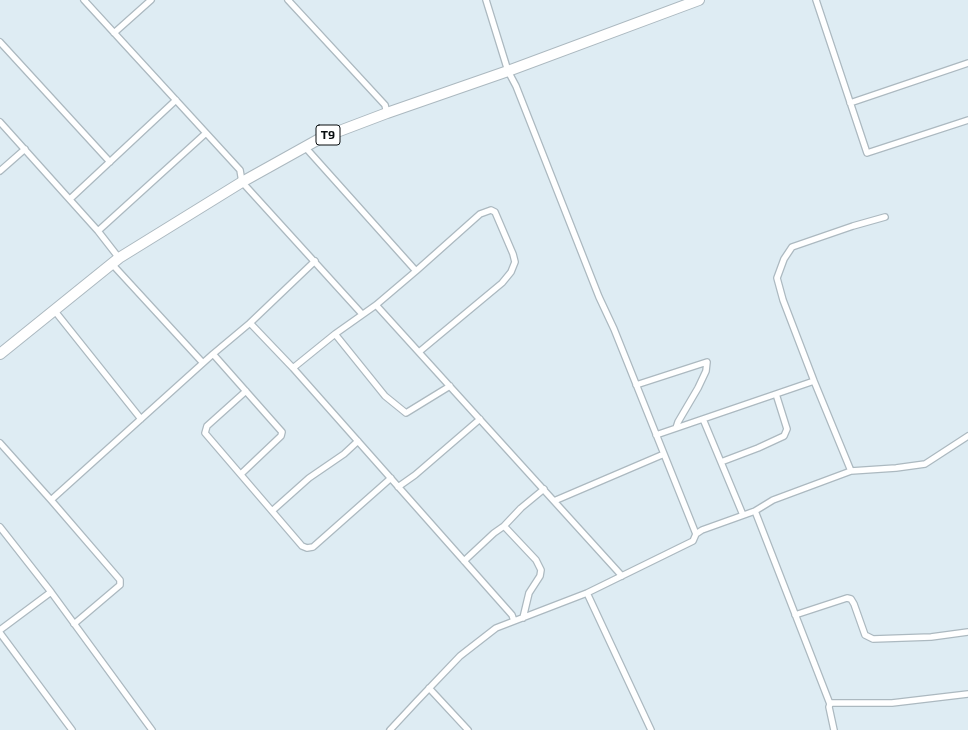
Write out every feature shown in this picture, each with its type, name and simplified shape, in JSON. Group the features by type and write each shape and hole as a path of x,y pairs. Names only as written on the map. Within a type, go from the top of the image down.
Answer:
{"highway":[{"name":"T9","path":"0,354 116,261 242,182 321,138 699,0"}],"street":[{"path":"84,0 240,170 242,182 362,314"},
{"path":"114,33 151,0"},
{"path":"288,0 385,105 387,113"},
{"path":"486,0 508,71 516,86 599,297 696,534"},
{"path":"816,0 867,153 968,120"},
{"path":"0,42 110,162"},
{"path":"850,103 968,63"},
{"path":"70,199 176,100"},
{"path":"0,122 98,231 116,261 203,363"},
{"path":"98,231 206,133"},
{"path":"305,147 416,272"},
{"path":"0,170 24,149"},
{"path":"293,368 335,334 376,305 416,272 480,214 491,210 495,212 515,262 511,272 502,283 419,352"},
{"path":"851,471 814,381 783,300 777,278 784,259 792,247 853,226 885,217"},
{"path":"51,500 213,354 250,323 315,261"},
{"path":"376,305 622,576"},
{"path":"54,310 141,419"},
{"path":"250,323 293,368 391,478 512,615 514,621"},
{"path":"335,334 385,396 406,413 450,386"},
{"path":"213,354 282,432 281,436 241,474"},
{"path":"636,385 707,362 706,371 676,428"},
{"path":"656,435 814,381"},
{"path":"246,391 208,426 205,433 302,546 307,548 313,547 391,478"},
{"path":"721,462 784,436 787,429 776,394"},
{"path":"398,487 415,475 480,419"},
{"path":"703,419 743,515"},
{"path":"390,730 460,656 496,628 587,593 692,541 696,534 702,530 755,511 773,500 851,471 896,468 925,464 968,436"},
{"path":"272,511 309,478 344,454 358,441"},
{"path":"0,443 120,580 120,585 74,624"},
{"path":"554,501 664,454"},
{"path":"464,561 504,526 521,508 544,490"},
{"path":"755,511 830,704 834,730"},
{"path":"0,526 152,730"},
{"path":"504,526 536,560 541,570 540,576 530,592 523,618"},
{"path":"0,630 50,592"},
{"path":"587,593 652,730"},
{"path":"795,614 847,598 851,599 854,604 865,635 873,639 931,637 968,632"},
{"path":"0,633 72,730"},
{"path":"429,688 468,730"},
{"path":"830,704 892,702 968,694"}]}
